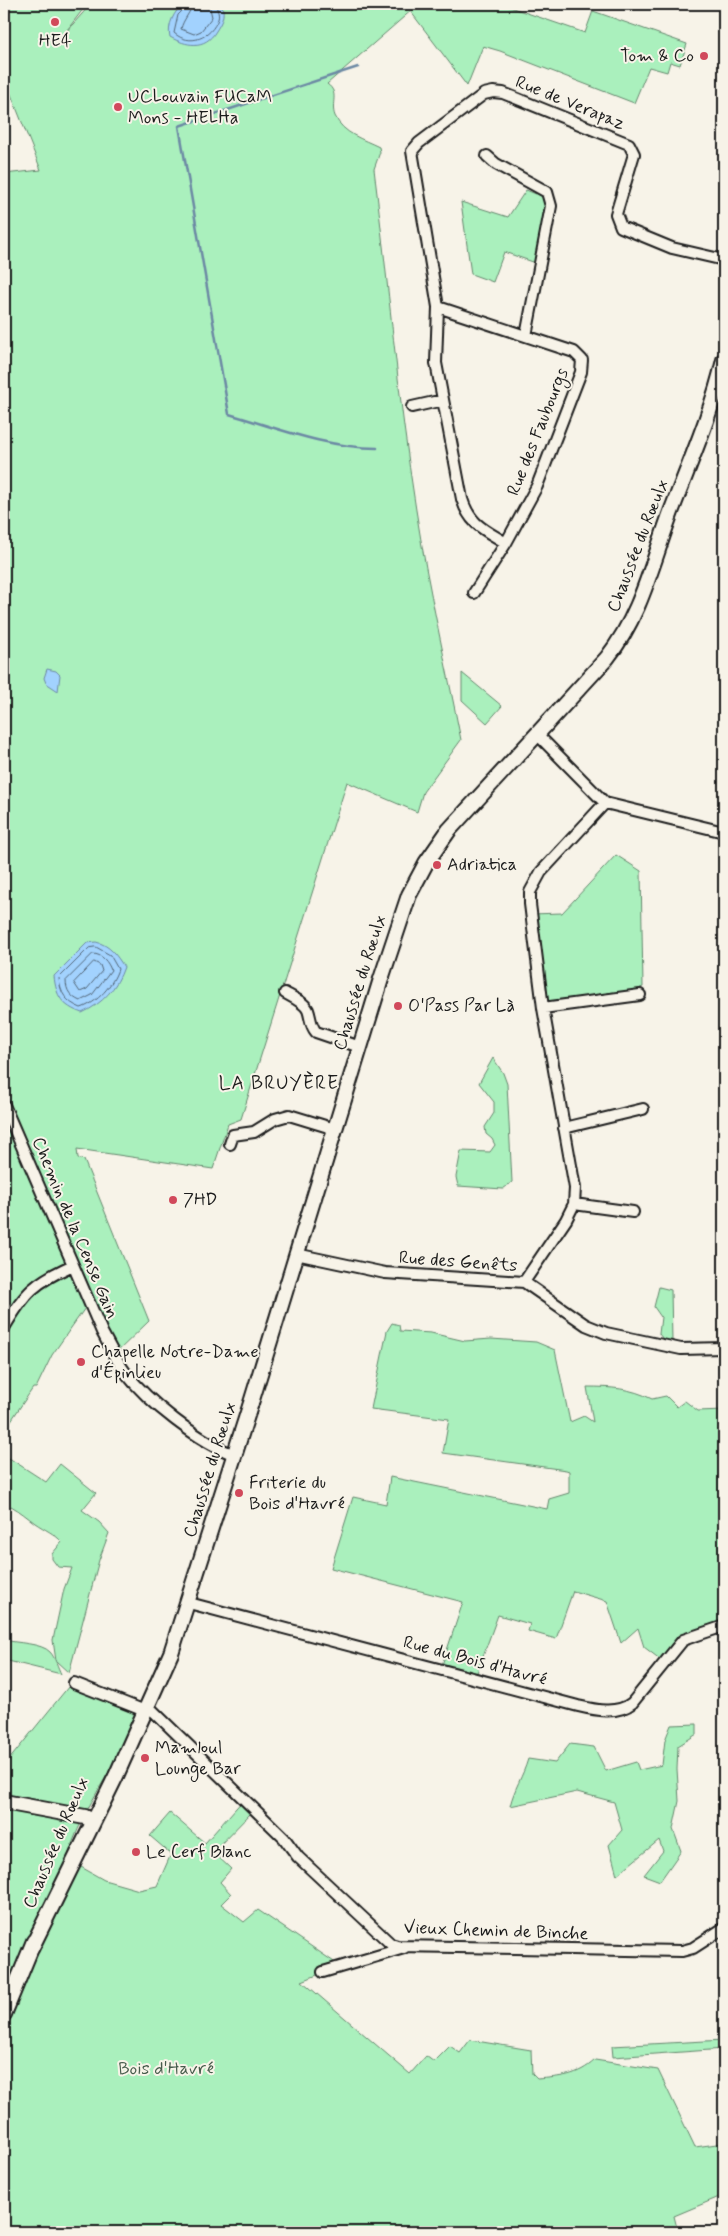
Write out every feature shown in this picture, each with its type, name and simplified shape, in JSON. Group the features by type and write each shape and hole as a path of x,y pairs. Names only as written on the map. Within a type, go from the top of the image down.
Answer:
{"main road":[{"name":"Chaussée du Rœulx","path":"31,1949 108,1772 136,1729 147,1708 171,1653 189,1603 404,906 426,862 459,818 607,658 632,620 645,590 665,528 712,402 724,360"},
{"path":"4,1802 89,1819"},
{"name":"Chaussée du Rœulx","path":"4,2014 67,1859 89,1819"}],"street":[{"name":"Rue de Verapaz","path":"438,307 412,151 419,143 484,94 493,92 629,144 634,154 616,214 621,227 672,248 724,260"},
{"path":"487,156 496,164 548,192 550,199 551,206 526,336"},
{"name":"Rue des Faubourgs","path":"438,307 574,352 582,360 581,372 537,486 506,543 474,593"},
{"path":"438,307 436,363 466,510 475,524 506,543"},
{"path":"412,407 443,400"},
{"path":"537,734 604,803 619,805 724,832"},
{"path":"524,1282 566,1220 574,1204 575,1188 543,1008 530,892 541,872 604,803"},
{"path":"285,993 308,1010 312,1027 316,1032 360,1047"},
{"path":"543,1008 640,995"},
{"name":"Chemin de la Cense Gain","path":"4,1106 8,1127 114,1355 136,1385 187,1429 224,1451 235,1455"},
{"path":"564,1128 643,1109"},
{"path":"230,1144 233,1135 254,1132 284,1115 295,1116 335,1129"},
{"path":"574,1204 633,1212"},
{"name":"Rue des Genêts","path":"296,1254 385,1273 524,1282 586,1325 606,1333 681,1349 724,1348"},
{"path":"4,1328 19,1303 31,1289 44,1278 73,1264"},
{"name":"Rue du Bois d'Havré","path":"189,1603 578,1706 613,1710 626,1708 632,1703 683,1640 724,1626"},
{"path":"74,1683 147,1708"},
{"name":"Vieux Chemin de Binche","path":"147,1708 284,1838 298,1857 391,1944 405,1947 682,1952 693,1948 724,1928"},
{"path":"323,1972 405,1947"}],"green space":[{"path":"4,4 87,4 64,34 91,4 501,4 585,33 593,11 687,44 680,65 670,62 667,72 649,67 634,103 483,46 467,86 411,12 413,9 327,84 331,87 334,95 335,116 343,127 348,132 379,147 380,152 374,169 398,382 426,568 461,740 423,792 417,812 347,782 241,1119 228,1124 213,1169 77,1149 78,1158 84,1160 149,1321 114,1355 92,1307 85,1308 52,1355 36,1388 33,1388 4,1431 4,174 41,170 4,77"},
{"path":"526,190 536,194 537,192 545,197 547,201 536,263 504,252 493,282 471,274 461,202 508,217"},
{"path":"462,673 502,706 487,723 462,700"},
{"path":"616,855 641,871 643,987 640,988 640,995 543,1008 531,914 562,913"},
{"path":"493,1058 503,1073 507,1084 512,1182 503,1189 458,1186 456,1177 461,1151 490,1152 495,1145 486,1134 485,1127 494,1113 494,1102 479,1083"},
{"path":"659,1287 671,1290 672,1341 663,1339 659,1334 661,1317 654,1307"},
{"path":"392,1323 399,1325 400,1331 431,1333 465,1341 491,1339 536,1342 555,1350 570,1422 584,1416 593,1422 587,1387 620,1389 636,1392 652,1399 666,1396 677,1407 685,1401 698,1411 724,1410 724,1626 683,1640 665,1663 644,1647 638,1628 621,1643 607,1601 573,1591 556,1639 528,1631 530,1624 498,1615 475,1678 441,1668 463,1602 331,1568 353,1497 386,1504 390,1477 547,1509 549,1499 569,1493 569,1471 566,1470 443,1453 449,1419 371,1409 387,1331"},
{"path":"9,1458 46,1482 60,1464 96,1493 82,1510 99,1522 109,1533 99,1560 69,1673 56,1661 53,1640 64,1589 72,1568 58,1567 52,1559 52,1554 62,1542 56,1536 11,1506 4,1513 4,1465"},
{"path":"4,1640 35,1645 46,1649 53,1657 61,1674 4,1660"},
{"name":"Bois d'Havré","path":"74,1683 145,1711 92,1801 82,1820 67,1859 104,1880 139,1890 157,1886 171,1854 150,1836 170,1813 205,1843 244,1799 254,1810 213,1852 231,1869 220,1882 231,1894 221,1904 244,1922 258,1910 340,1966 302,1981 410,2074 426,2056 434,2062 450,2046 460,2053 470,2040 531,2050 532,2074 537,2079 575,2073 595,2060 658,2070 695,2147 724,2143 724,2195 674,2216 678,2232 4,2232 4,1766 69,1686"},
{"path":"697,1724 697,1734 678,1746 679,1801 673,1829 681,1851 660,1881 644,1875 663,1851 659,1840 617,1875 609,1845 622,1830 614,1802 577,1792 510,1806 528,1759 555,1763 570,1744 594,1747 606,1771 636,1762 639,1770 662,1765 665,1740 671,1725"},
{"path":"724,2040 724,2049 613,2057 612,2046"}],"water":[{"path":"183,4 219,4 223,9 223,15 221,23 212,37 201,44 189,44 170,37 169,32 172,19"},
{"path":"47,669 56,671 60,675 58,691 46,683 44,678"},
{"path":"96,942 109,948 124,967 117,982 108,994 96,1005 82,1013 69,1007 61,999 56,989 54,976 87,943"}],"waterway":[{"path":"358,67 179,126 229,414 321,441 340,445 377,448"}],"place":[{"name":"HE4","path":"55,22"},
{"name":"Tom & Co","path":"704,56"},
{"name":"UCLouvain FUCaM Mons - HELHa","path":"118,107"},
{"name":"Adriatica","path":"437,865"},
{"name":"O'Pass Par Là","path":"398,1006"},
{"name":"7HD","path":"173,1200"},
{"name":"Chapelle Notre-Dame d'Épinlieu","path":"81,1362"},
{"name":"Friterie du Bois d'Havré","path":"239,1493"},
{"name":"Mamloul Lounge Bar","path":"145,1758"},
{"name":"Le Cerf Blanc","path":"136,1852"}],"district":[{"name":"LA BRUYÈRE","path":"279,1083"}]}
